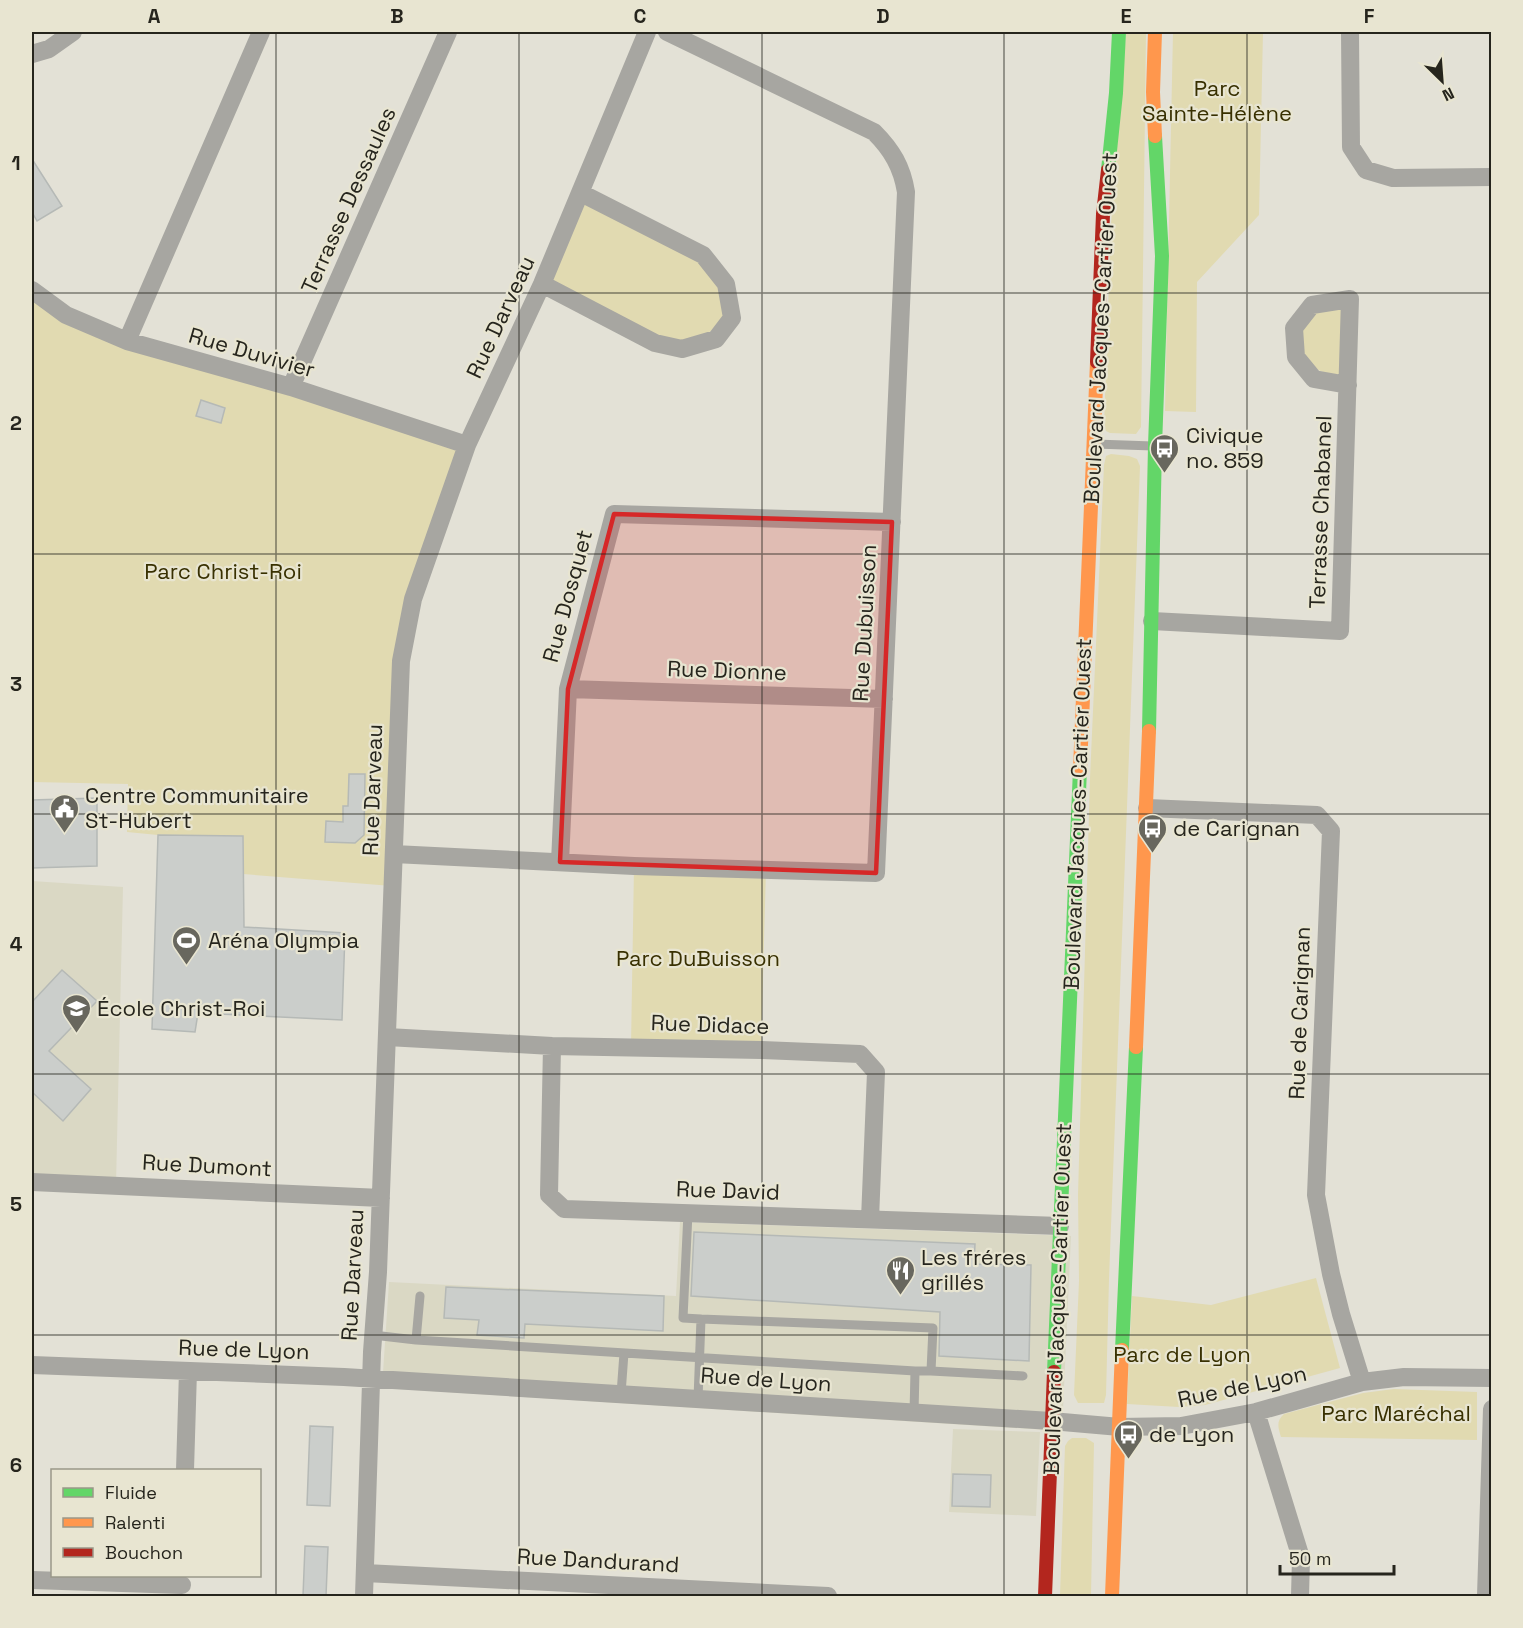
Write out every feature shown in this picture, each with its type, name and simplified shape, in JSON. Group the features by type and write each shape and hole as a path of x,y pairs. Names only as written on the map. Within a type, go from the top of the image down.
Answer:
{"main road":[{"name":"Boulevard Jacques-Cartier Ouest","path":"1045,1596 1103,214 1116,93 1119,32"},
{"path":"1112,1596 1147,808 1155,446 1162,256 1153,92 1155,32"}],"street":[{"path":"32,54 49,49 73,32"},
{"path":"128,341 261,32"},
{"name":"Terrasse Dessaules","path":"291,387 448,32"},
{"name":"Rue Darveau","path":"364,1596 401,661 413,599 467,445 542,284 647,32"},
{"name":"Rue Dubuisson","path":"394,854 634,866 876,873 906,192 904,176 885,143 874,132 667,32"},
{"path":"1350,32 1351,147 1366,170 1393,178 1491,177"},
{"path":"542,284 655,343 682,349 716,339 732,318 726,284 703,255 581,193"},
{"name":"Rue Duvivier","path":"32,290 66,315 128,341 291,387 467,445"},
{"name":"Terrasse Chabanel","path":"1152,621 1340,631 1348,385 1350,300 1312,305 1294,328 1296,357 1314,379 1348,385"},
{"name":"Rue Dosquet","path":"560,862 568,689 614,514 892,522"},
{"name":"Rue Dionne","path":"568,689 884,699"},
{"name":"Rue de Carignan","path":"1147,808 1317,815 1331,831 1316,1195 1334,1284 1362,1382"},
{"name":"Rue Didace","path":"387,1037 552,1046 631,1046 860,1054 876,1072 870,1219"},
{"name":"Rue David","path":"552,1046 549,1195 564,1209 1060,1226"},
{"name":"Rue Dumont","path":"32,1182 381,1198"},
{"name":"Rue de Lyon","path":"32,1365 371,1379 1120,1427 1181,1426 1256,1412 1362,1382 1404,1377 1491,1378"},
{"path":"185,1469 188,1371"},
{"path":"1486,1596 1491,1409"},
{"path":"1256,1412 1300,1558 1300,1596"},
{"name":"Rue Dandurand","path":"365,1573 679,1592 828,1596"},
{"path":"32,1580 182,1586"}],"lane":[{"path":"1093,444 1155,446"},
{"path":"688,1213 682,1318 933,1328 931,1371"},
{"path":"416,1341 420,1296"},
{"path":"698,1399 701,1319"},
{"path":"373,1335 416,1341 1023,1376"},
{"path":"621,1394 624,1353"},
{"path":"914,1413 915,1371"}],"highlighted area":[{"path":"614,514 892,522 876,873 560,862 568,689"}],"shaded area":[{"name":"École Christ-Roi","path":"32,881 123,887 116,1184 32,1182"},
{"path":"680,1222 1071,1236 1062,1431 382,1388 389,1282 676,1296"},
{"path":"953,1429 1040,1432 1036,1516 949,1512"}],"green space":[{"path":"1126,32 1146,32 1141,427 1136,434 1110,433 1104,426 1111,224"},
{"name":"Parc Sainte-Hélène","path":"1173,32 1263,32 1259,215 1197,282 1196,412 1165,411"},
{"path":"581,193 703,255 732,318 682,349 542,284"},
{"name":"Parc Christ-Roi","path":"32,290 66,315 467,445 413,599 392,886 243,874 243,836 158,835 127,832 128,784 32,782"},
{"path":"1343,308 1341,378 1314,368 1309,363 1303,351 1301,330 1316,312"},
{"path":"1111,454 1137,459 1140,466 1106,1395 1104,1403 1078,1403 1074,1395 1079,1281 1078,1195 1090,778 1104,465 1106,456"},
{"name":"Parc DuBuisson","path":"634,866 766,869 761,1050 631,1046"},
{"name":"Parc de Lyon","path":"1316,1278 1340,1368 1205,1405 1179,1407 1127,1404 1132,1296 1211,1305"},
{"name":"Parc Maréchal","path":"1394,1389 1477,1392 1477,1440 1281,1437 1278,1424 1284,1414 1363,1393"},
{"path":"1072,1438 1086,1438 1094,1443 1091,1596 1060,1596 1065,1446"}],"building":[{"path":"32,159 62,206 37,221 32,212"},
{"path":"201,400 225,408 221,423 196,416"},
{"path":"349,774 365,774 364,835 355,843 325,842 326,821 343,822 343,806 348,806"},
{"name":"Centre Communitaire St-Hubert","path":"97,798 97,866 32,868 32,800"},
{"path":"158,835 243,836 244,927 345,933 342,1020 198,1013 195,1032 152,1029"},
{"path":"62,970 97,1001 49,1051 91,1089 63,1121 32,1092 32,1002"},
{"path":"694,1232 975,1244 974,1264 1031,1265 1029,1361 939,1356 940,1312 691,1296"},
{"path":"446,1287 664,1296 663,1331 525,1324 524,1338 477,1335 479,1320 444,1318"},
{"path":"310,1426 333,1427 330,1506 307,1505"},
{"path":"953,1474 991,1475 990,1507 952,1506"},
{"path":"305,1546 328,1547 326,1596 303,1596"}],"traffic: fast":[{"path":"1108,170 1116,93 1119,32"},
{"path":"1149,731 1162,256 1155,136"},
{"path":"1054,1372 1080,769"},
{"path":"1122,1350 1136,1047"}],"traffic: slow":[{"path":"1155,32 1153,92 1155,136"},
{"path":"1080,769 1097,362"},
{"path":"1136,1047 1149,731"},
{"path":"1112,1596 1122,1350"}],"traffic: jam":[{"path":"1097,362 1103,214 1108,170"},
{"path":"1045,1596 1054,1372"}],"place":[{"name":"Civique no. 859","path":"1165,474"},
{"name":"Centre Communitaire St-Hubert","path":"64,834"},
{"name":"de Carignan","path":"1152,854"},
{"name":"Aréna Olympia","path":"187,966"},
{"name":"École Christ-Roi","path":"76,1034"},
{"name":"Les fréres grillés","path":"900,1296"},
{"name":"de Lyon","path":"1128,1460"}]}
